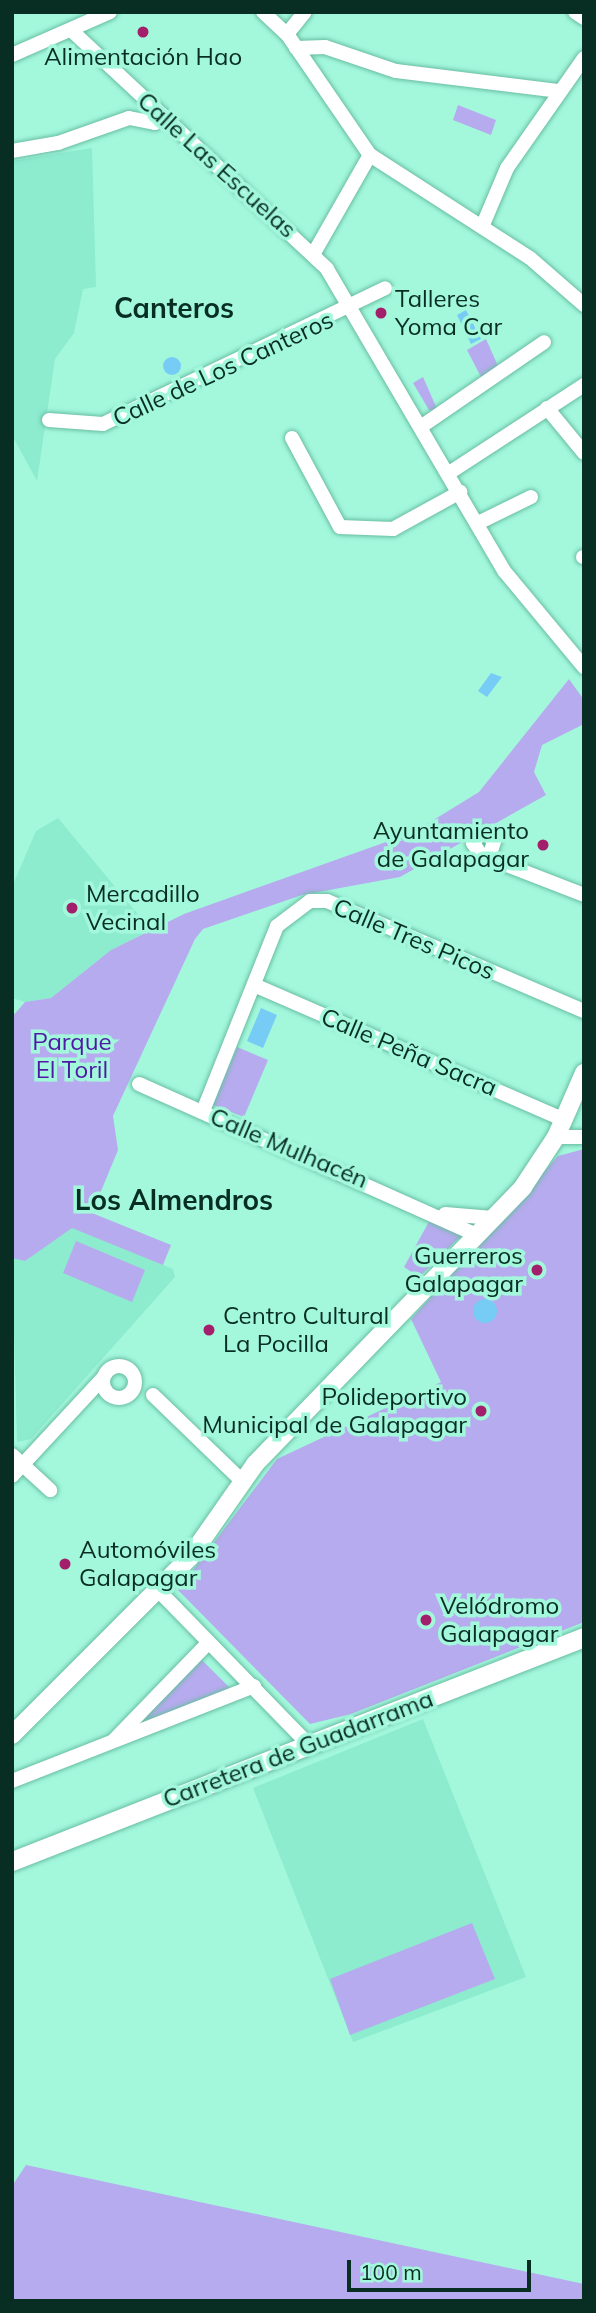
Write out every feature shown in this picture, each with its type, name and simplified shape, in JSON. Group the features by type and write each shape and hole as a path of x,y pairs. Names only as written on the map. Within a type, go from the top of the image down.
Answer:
{"main road":[{"name":"Carretera de Guadarrama","path":"12,1861 584,1637"}],"street":[{"path":"12,55 107,14 124,12"},
{"path":"263,12 287,34 370,155 482,227 584,305"},
{"path":"287,34 305,12"},
{"path":"575,12 584,19"},
{"name":"Calle Las Escuelas","path":"71,30 314,253 354,308 515,586 582,656"},
{"path":"299,54 325,47 396,71 584,87"},
{"path":"482,227 507,168 584,58"},
{"path":"129,118 142,96"},
{"path":"12,151 58,144 129,118 155,123 163,115"},
{"path":"314,253 370,155"},
{"path":"354,308 384,288"},
{"name":"Calle de Los Canteros","path":"49,420 103,424 354,308"},
{"path":"422,426 544,342"},
{"path":"449,473 584,385"},
{"path":"547,408 584,453"},
{"path":"292,438 340,527 393,529 460,492"},
{"path":"478,523 531,497"},
{"path":"490,854 584,895"},
{"name":"Calle Tres Picos","path":"203,1111 285,915 310,901 327,901 584,1011"},
{"name":"Calle Peña Sacra","path":"254,985 564,1120"},
{"path":"12,1735 190,1557 242,1481 493,1218 556,1137 584,1073"},
{"name":"Calle Mulhacén","path":"139,1084 440,1213 477,1235"},
{"path":"556,1137 584,1137"},
{"name":"Calle Mulhacén","path":"440,1213 493,1218"},
{"path":"12,1476 18,1460 86,1395 104,1384 119,1366 135,1377 242,1481"},
{"path":"132,1393 135,1377"},
{"path":"104,1384 120,1399 132,1393 153,1395"},
{"path":"18,1460 50,1490"},
{"path":"157,1589 309,1745"},
{"path":"111,1744 209,1642"},
{"path":"12,1781 254,1686"}],"shaded area":[{"path":"92,148 96,287 83,289 74,333 55,359 37,481 12,435 12,161"},
{"name":"Mercadillo Vecinal","path":"58,818 151,930 111,950 51,998 25,1002 12,998 12,887 36,831"},
{"path":"72,1227 173,1269 175,1277 31,1439 17,1442 12,1258 25,1261"},
{"path":"423,1719 526,1977 353,2042 253,1788"}],"green space":[{"path":"458,105 496,120 491,135 453,120"},
{"path":"486,339 498,366 482,379 467,350"},
{"path":"423,377 438,411 429,410 413,383"},
{"name":"Parque El Toril","path":"569,679 584,700 584,724 542,745 534,772 546,795 400,877 302,895 203,929 195,939 113,1116 118,1150 92,1213 171,1245 163,1265 72,1228 25,1261 12,1258 12,1017 25,1002 51,998 111,950 184,914 414,832 479,792"},
{"path":"237,1047 268,1060 244,1117 213,1105"},
{"name":"Polideportivo Municipal de Galapagar","path":"584,1149 584,1622 351,1714 310,1724 178,1590 277,1459 441,1382 411,1319 558,1156"},
{"path":"431,1218 461,1236 419,1277 404,1267"},
{"path":"76,1241 145,1270 132,1302 63,1273"},
{"path":"202,1660 231,1689 143,1724 141,1721"},
{"path":"472,1923 495,1979 350,2035 330,1979"},
{"path":"26,2165 584,2284 584,2301 12,2301 12,2186"}],"water":[{"path":"466,310 481,339 471,344 457,315"},
{"path":"168,357 176,357 181,366 179,373 168,375 163,370 163,362"},
{"path":"491,673 502,677 487,697 478,691"},
{"path":"261,1008 277,1015 263,1048 247,1041"},
{"path":"485,1299 494,1302 497,1311 494,1320 485,1323 476,1320 473,1311 476,1302"}],"place":[{"name":"Alimentación Hao","path":"143,32"},
{"name":"Talleres Yoma Car","path":"381,313"},
{"name":"Ayuntamiento de Galapagar","path":"543,845"},
{"name":"Mercadillo Vecinal","path":"72,908"},
{"name":"Guerreros Galapagar","path":"537,1270"},
{"name":"Centro Cultural La Pocilla","path":"209,1330"},
{"name":"Polideportivo Municipal de Galapagar","path":"481,1411"},
{"name":"Automóviles Galapagar","path":"65,1564"},
{"name":"Velódromo Galapagar","path":"426,1620"}],"district":[{"name":"Canteros","path":"174,308"},
{"name":"Los Almendros","path":"174,1200"}]}
